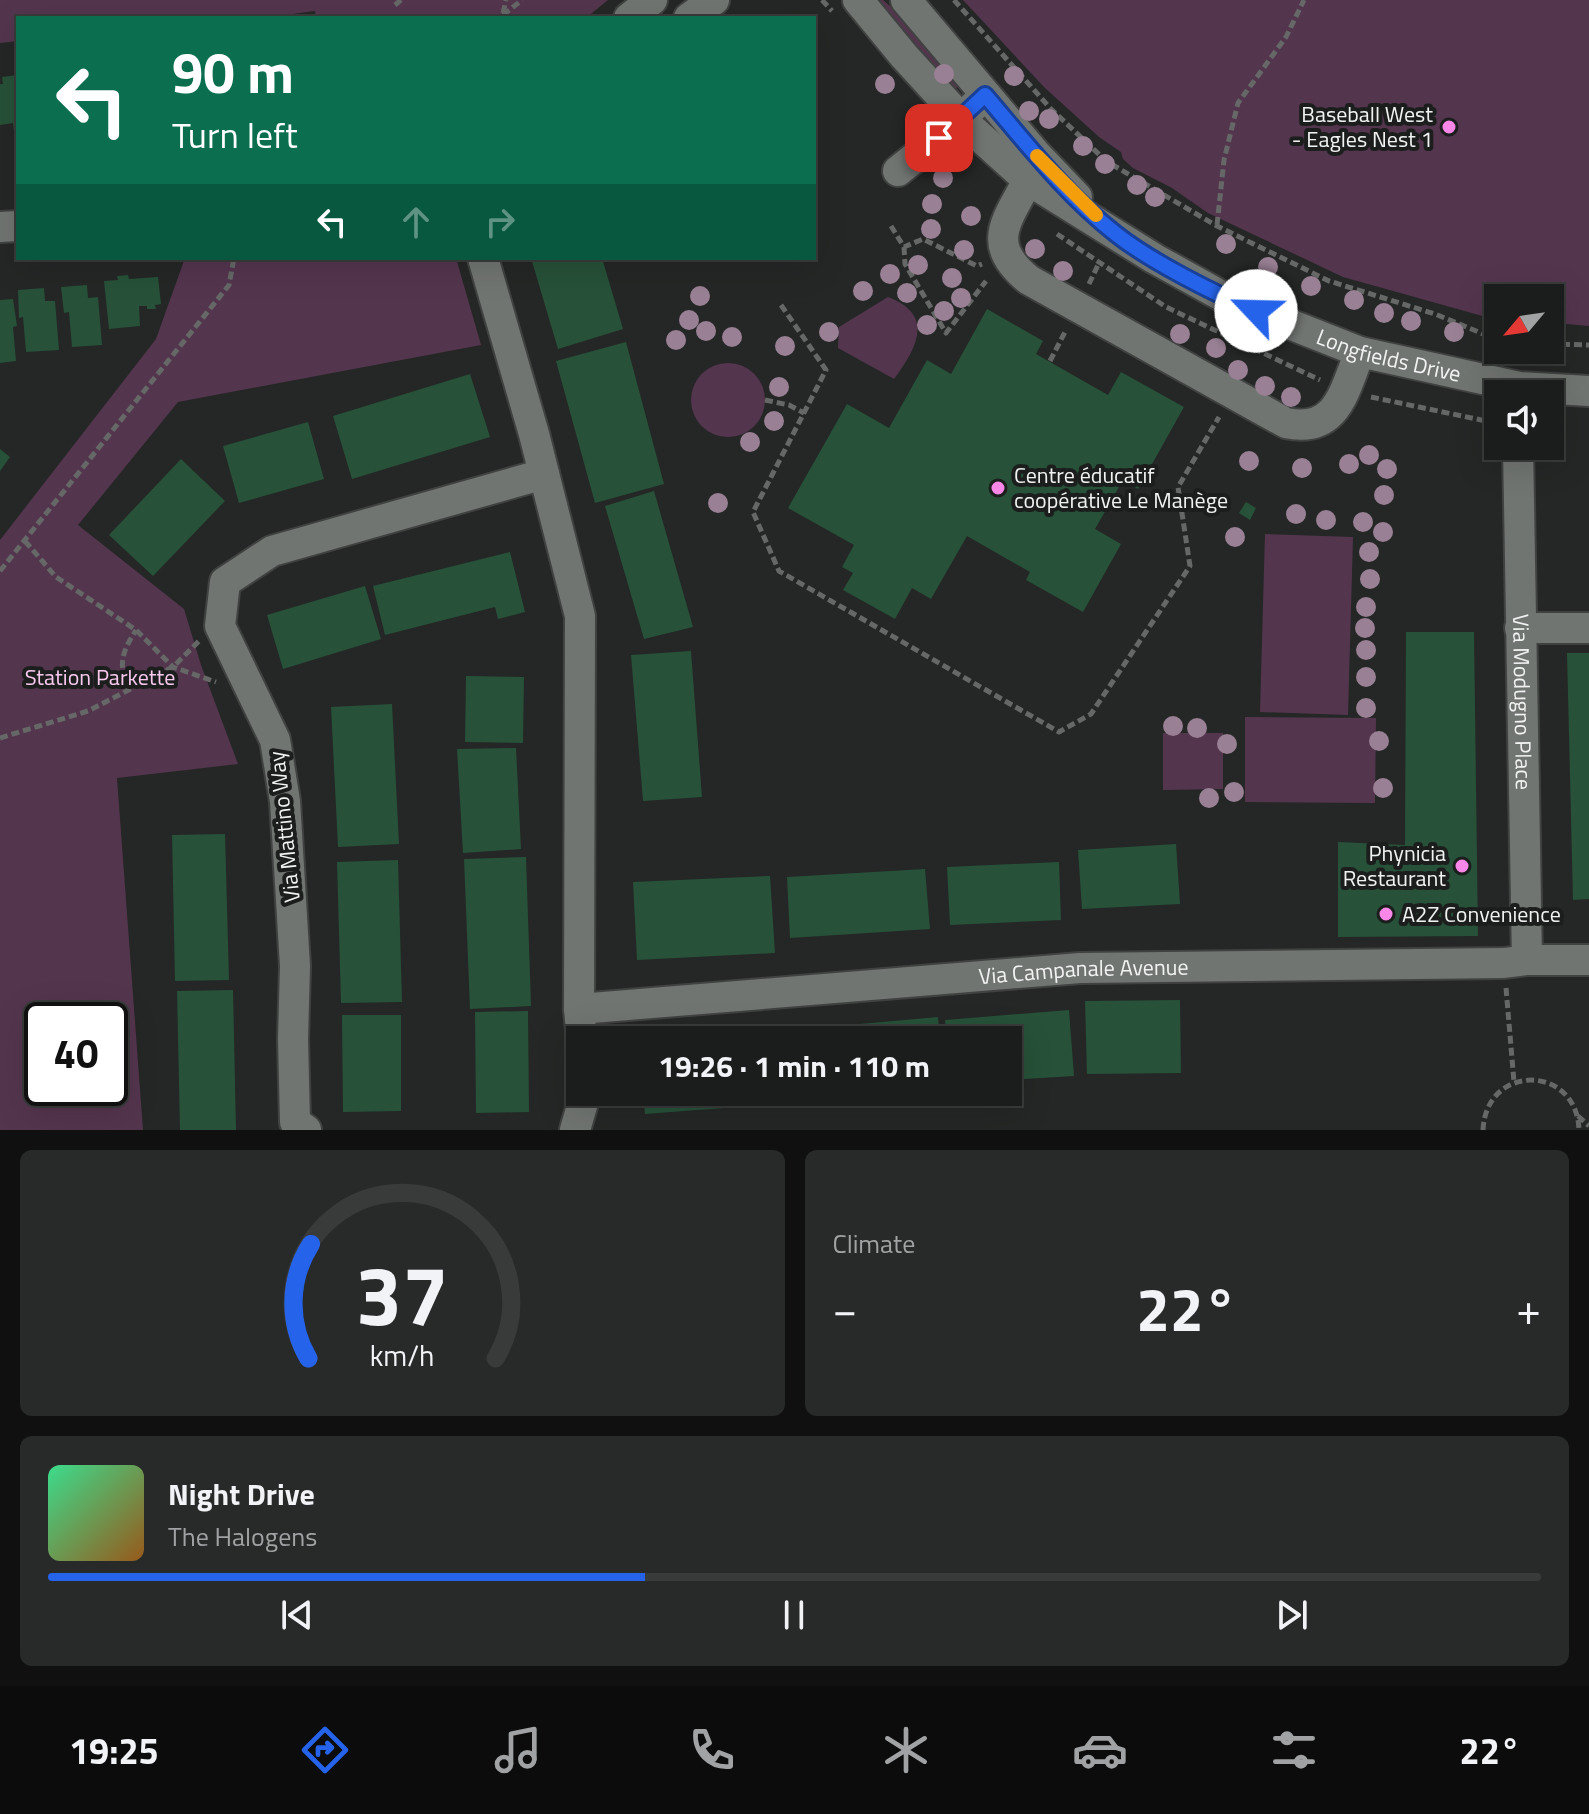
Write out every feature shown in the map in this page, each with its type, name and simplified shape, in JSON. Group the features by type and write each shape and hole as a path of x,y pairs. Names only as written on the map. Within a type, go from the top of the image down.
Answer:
{"street":[{"path":"632,16 652,0"},
{"path":"692,16 714,0"},
{"name":"Longfields Drive","path":"858,0 961,118 1028,180 1116,234 1229,300 1360,352 1484,382"},
{"name":"Longfields Drive","path":"906,0 1059,180 1116,234"},
{"path":"898,171 985,95"},
{"path":"1028,180 1003,227 1001,240 1014,268 1029,280 1286,423 1312,425 1330,416 1337,408 1360,352"},
{"path":"484,260 580,616 581,1026"},
{"name":"Longfields Drive","path":"1564,391 1589,391"},
{"name":"Via Modugno Place","path":"1516,962 1520,628 1518,460"},
{"path":"220,626 225,582 272,551 544,474"},
{"name":"Via Mattino Way","path":"220,626 275,740 285,801 295,966 295,1122 306,1130"},
{"path":"1520,628 1589,628"},
{"name":"Via Campanale Avenue","path":"579,1009 1080,968 1589,960"},
{"path":"575,1130 582,1106"}],"path":[{"path":"503,16 506,0"},
{"path":"503,16 522,0"},
{"path":"954,0 1051,109 1106,161 1217,226 1329,281 1435,314 1484,334"},
{"path":"1217,226 1224,160 1238,103 1286,37 1304,0"},
{"path":"891,226 904,247 905,264 946,333 986,281"},
{"path":"904,247 923,239 977,266 1006,256"},
{"path":"0,571 229,285 234,260"},
{"path":"781,305 826,370 753,512 779,571 1059,732 1091,714 1190,566 1178,487 1232,393"},
{"path":"1564,344 1588,344"},
{"path":"765,400 789,405 804,413"},
{"path":"25,541 56,577 136,630 173,667 216,682 245,679"},
{"path":"0,738 88,711 129,691 173,667 200,640 220,626"},
{"path":"129,691 121,671 124,649 136,630"},
{"path":"1514,1082 1516,962"},
{"path":"1483,1130 1483,1119 1494,1096 1514,1082 1530,1079 1546,1081 1560,1089 1589,1126"},
{"path":"1578,1115 1579,1130"}],"green space":[{"path":"0,0 608,0 588,16 316,16 315,11 277,16 16,16 16,41 0,43"},
{"path":"874,0 883,0 906,20 960,82 955,91"},
{"path":"963,0 1589,0 1589,326 1564,324 1564,284 1484,284 1484,316 1343,277 1208,213 1172,188 1133,168 1123,159 1121,152 1099,137 1044,87"},
{"name":"Station Parkette","path":"184,260 457,260 481,345 178,402 78,525 184,609 238,764 117,778 143,1130 0,1130 0,540 156,339"},
{"path":"888,297 903,304 917,323 914,345 894,379 838,348 839,327"},
{"path":"728,363 742,366 754,374 762,386 765,400 762,414 754,426 742,434 728,437 714,434 702,426 694,414 691,400 694,386 702,374 714,366"},
{"path":"1265,534 1353,537 1348,715 1260,712"},
{"path":"1245,717 1376,718 1375,803 1245,802"},
{"path":"1163,733 1223,733 1223,789 1163,790"}],"building":[{"path":"16,75 16,150 13,123 0,125 2,77"},
{"path":"532,260 603,260 623,329 558,349"},
{"path":"128,275 129,279 158,277 161,304 155,305 156,309 139,306 140,326 109,329 104,281 118,280 117,276"},
{"path":"87,285 88,298 98,297 102,345 72,347 69,312 64,313 61,287"},
{"path":"44,288 45,301 55,301 59,350 26,352 23,317 19,318 18,290"},
{"path":"13,299 17,326 13,327 16,361 0,363 0,300"},
{"path":"987,309 1043,341 1036,354 1108,395 1121,372 1184,407 1138,489 1123,480 1095,529 1121,544 1083,612 1026,580 1030,572 967,536 931,599 912,588 895,619 843,590 853,573 842,567 854,545 788,508 847,404 889,428 927,360 951,374"},
{"path":"626,342 664,484 595,503 556,361"},
{"path":"470,374 490,437 352,479 333,416"},
{"path":"308,422 324,479 239,503 223,446"},
{"path":"0,449 10,457 0,471"},
{"path":"181,459 225,501 153,576 109,535"},
{"path":"654,491 693,627 644,639 605,506"},
{"path":"1246,502 1256,508 1250,520 1239,513"},
{"path":"510,552 525,612 498,619 495,607 385,635 373,586"},
{"path":"365,586 381,639 283,669 267,615"},
{"path":"1406,632 1474,632 1478,936 1338,937 1338,842 1405,845"},
{"path":"691,651 702,797 643,801 631,655"},
{"path":"1567,653 1589,653 1589,899 1573,900"},
{"path":"466,676 524,677 523,743 465,742"},
{"path":"392,704 399,844 338,847 331,707"},
{"path":"516,748 521,849 463,853 457,749"},
{"path":"225,834 229,980 175,981 172,835"},
{"path":"1176,844 1180,904 1082,909 1078,850"},
{"path":"526,857 531,1006 470,1009 464,859"},
{"path":"398,860 402,1002 341,1003 337,862"},
{"path":"1059,862 1061,920 950,925 947,867"},
{"path":"925,869 930,929 790,938 787,877"},
{"path":"770,876 775,953 637,960 633,882"},
{"path":"233,990 236,1130 180,1130 177,991"},
{"path":"1180,1000 1181,1073 1087,1074 1085,1001"},
{"path":"1069,1010 1074,1076 1022,1079 1022,1026 946,1026 945,1020"},
{"path":"528,1011 529,1112 476,1113 475,1012"},
{"path":"342,1015 401,1015 401,1111 343,1112"},
{"path":"938,1017 939,1026 838,1026"},
{"path":"644,1106 750,1106 645,1114"}],"slow traffic":[{"path":"1037,156 1096,215"}],"place":[{"name":"Baseball West - Eagles Nest 1","path":"1449,127"},
{"name":"Centre éducatif coopérative Le Manège","path":"998,488"},
{"name":"Phynicia Restaurant","path":"1462,866"},
{"name":"A2Z Convenience","path":"1386,914"}],"route":[{"path":"939,138 985,95 1059,180 1116,234 1229,300 1256,311"}]}
